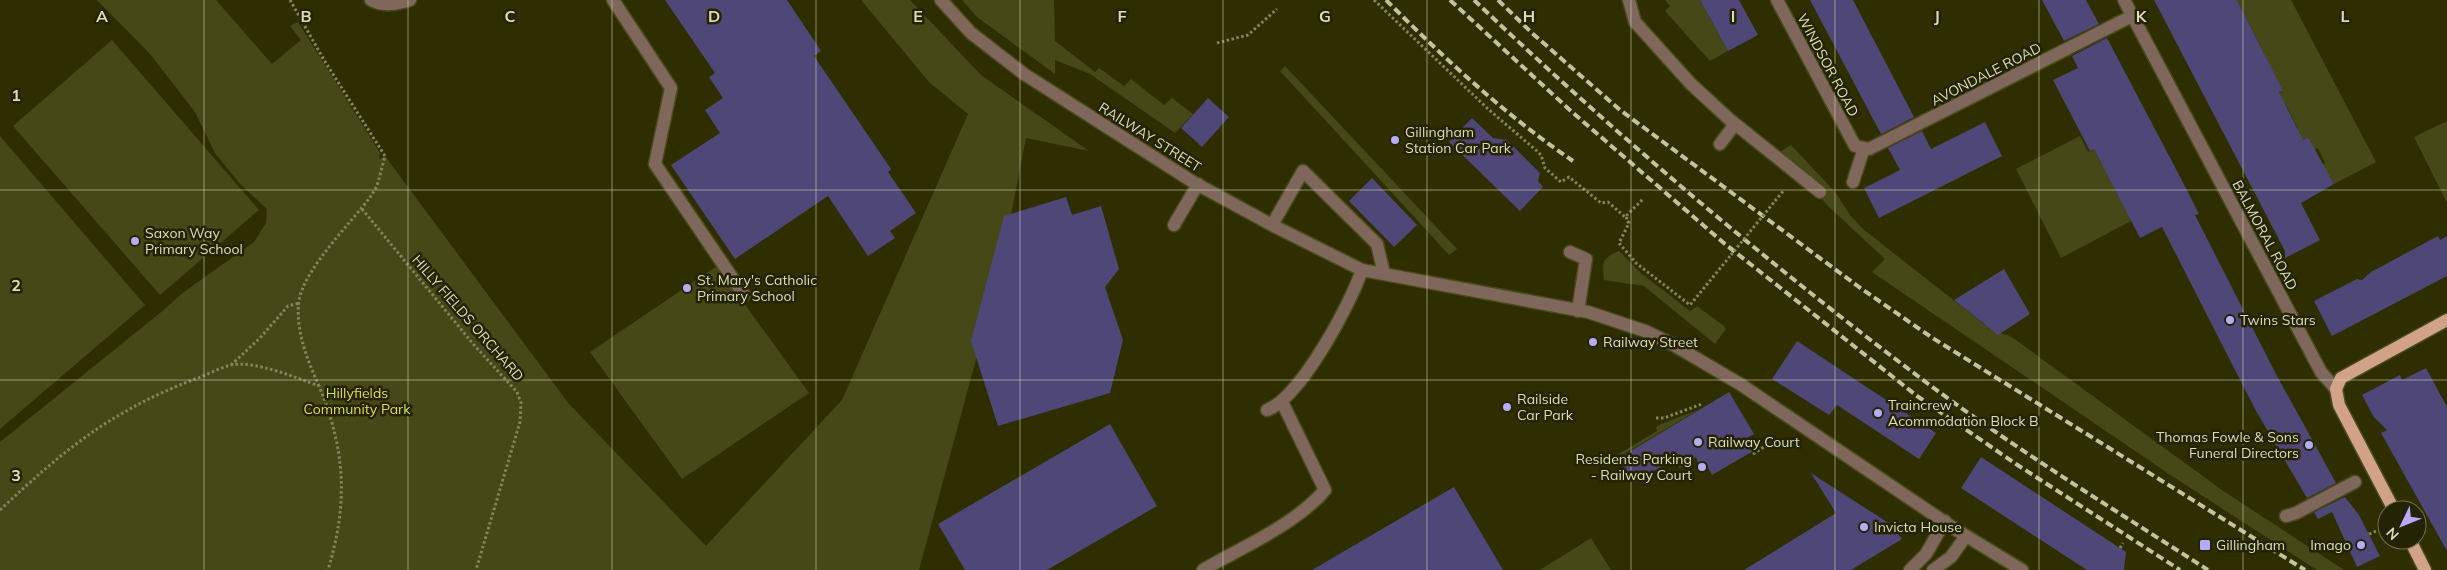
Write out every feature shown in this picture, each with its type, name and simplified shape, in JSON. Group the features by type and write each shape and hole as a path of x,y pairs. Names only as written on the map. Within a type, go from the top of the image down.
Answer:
{"main road":[{"path":"2336,389 2341,378 2447,320"},
{"name":"BALMORAL ROAD","path":"2336,389 2339,405 2389,500"},
{"path":"2415,550 2426,570"}],"street":[{"path":"371,0 377,3 396,4 410,0"},
{"path":"613,0 671,88 655,164 744,295"},
{"name":"RAILWAY STREET","path":"942,0 971,33 1024,74 1095,121 1198,184 1272,225 1362,270 1578,311 1617,320 1645,331 1690,354 1740,384 1966,536 2022,570"},
{"path":"1629,0 1635,22 1691,84 1735,124 1820,192"},
{"name":"WINDSOR ROAD","path":"1777,0 1859,146"},
{"name":"BALMORAL ROAD","path":"2124,0 2321,372 2336,389"},
{"name":"AVONDALE ROAD","path":"1859,146 1870,149 2132,16"},
{"path":"1720,144 1735,124"},
{"path":"1853,182 1859,146"},
{"path":"1272,225 1303,171 1376,244 1384,274"},
{"path":"1174,225 1198,184"},
{"path":"1570,252 1586,259 1578,311"},
{"path":"1267,410 1282,402 1298,384 1335,328 1362,270"},
{"path":"1203,570 1294,517 1312,505 1325,490 1282,402"},
{"path":"2286,516 2296,513 2355,482"},
{"path":"1910,570 1926,554 1945,521"},
{"path":"1933,570 1951,557 1966,536"}],"path":[{"path":"290,0 324,60 385,156 377,186 362,209 308,277 299,303 302,342 327,406 338,444 343,484 337,540 328,570"},
{"path":"1374,0 1488,109 1538,151 1541,155 1542,164 1548,171 1561,182 1569,177 1601,203 1606,202 1627,217 1626,220 1629,223 1619,242 1635,262 1691,305 1784,190 1780,185"},
{"path":"1217,42 1248,35 1277,9"},
{"path":"1627,217 1644,198"},
{"name":"HILLY FIELDS ORCHARD","path":"362,209 474,345 517,392 521,403 520,422 476,570"},
{"path":"0,510 63,453 112,418 142,401 231,365 256,343 288,306 299,303"},
{"path":"231,365 271,369 319,386"},
{"path":"1656,418 1664,418 1702,404"},
{"path":"1753,454 1770,443"},
{"path":"2369,534 2377,531"},
{"path":"2120,548 2123,543"}],"green space":[{"name":"Hillyfields Community Park","path":"97,0 216,0 272,64 301,40 290,26 298,22 380,153 379,159 385,156 569,404 706,546 842,400 968,114 929,82 861,0 910,0 981,75 1089,151 1026,138 1000,271 919,570 0,570 0,442 184,292 254,242 266,223 267,209 240,184 215,153 195,112 150,54"},
{"path":"962,0 1054,0 1055,41 1095,72 1099,68 1124,86 1131,79 1164,105 1172,98 1193,114 1175,133 1090,74 1055,60 1055,74 977,17"},
{"path":"1665,0 1700,0 1728,51 1710,61 1665,11 1670,6"},
{"path":"2237,0 2291,0 2376,162 2334,184 2330,176 2323,180 2295,180 2325,163 2318,148 2314,149 2308,137 2280,152 2274,142 2298,129 2285,103 2253,107 2283,91 2234,70 2264,53"},
{"path":"112,40 259,210 160,295 13,126"},
{"path":"1285,66 1457,249 1449,255 1280,71"},
{"path":"2447,121 2447,203 2414,137"},
{"path":"0,136 145,305 0,429"},
{"path":"2080,136 2088,152 2094,149 2100,161 2126,148 2126,209 2131,221 2061,258 2016,169"},
{"path":"1791,145 1835,192 1850,215 1863,229 1994,332 2008,335 2016,340 2222,490 2344,570 2317,570 2169,474 1872,272 1885,259 1828,206 1781,151"},
{"path":"1619,251 1642,274 1690,311 1697,306 1724,326 1726,329 1715,344 1644,286 1604,280 1604,261"},
{"path":"717,266 809,393 682,479 590,352"},
{"path":"1698,410 1619,457 1626,473 1617,455 1657,431 1656,427 1661,424"},
{"path":"1591,538 1611,570 1540,570"}],"building":[{"path":"665,0 787,0 821,51 814,56 891,169 888,172 916,213 890,231 895,238 868,256 828,196 735,259 671,165 720,133 705,110 723,98 709,77 715,73"},
{"path":"1700,0 1739,0 1758,35 1728,51"},
{"path":"1810,0 1853,0 1914,117 1881,134"},
{"path":"2042,0 2086,0 2099,24 2064,41"},
{"path":"2154,0 2237,0 2283,91 2279,92 2303,140 2308,137 2334,184 2301,203 2320,240 2285,258 2285,251"},
{"path":"2107,38 2188,192 2199,214 2195,215 2277,376 2336,483 2307,498 2256,411 2162,227 2140,238 2094,149 2090,151 2053,80 2078,68 2072,56"},
{"path":"1208,98 1229,117 1202,147 1181,128"},
{"path":"1472,118 1493,138 1507,140 1540,173 1538,181 1543,187 1520,211 1449,142"},
{"path":"1985,122 2002,156 1879,218 1864,188 1900,170 1888,148 1922,131 1931,149"},
{"path":"1372,178 1417,225 1394,247 1349,201"},
{"path":"1066,197 1072,215 1101,206 1119,269 1105,287 1123,340 1110,393 998,426 971,341 1004,216"},
{"path":"2438,236 2440,240 2447,236 2447,276 2332,336 2314,301 2357,279 2362,280 2371,272"},
{"path":"2004,269 2030,314 1998,335 1954,300"},
{"name":"Traincrew Acommodation Block B","path":"1797,341 1936,433 1919,459 1837,405 1829,415 1772,379"},
{"path":"2426,368 2447,407 2447,551 2427,515 2427,500 2418,500 2381,433 2387,430 2373,416 2362,395 2400,375 2402,380"},
{"name":"Railway Court","path":"1729,392 1754,434 1747,438 1755,450 1712,475 1706,464 1700,467 1696,457 1680,468 1674,459 1634,483 1619,458"},
{"path":"1110,424 1157,506 1047,570 965,570 938,524"},
{"path":"1981,457 2126,552 2124,570 2087,570 1961,488"},
{"path":"1811,473 1890,524 1902,539 1851,570 1744,570 1836,513"},
{"path":"1454,487 1503,570 1312,570"},
{"name":"Imago","path":"2345,497 2359,515 2380,556 2357,567 2332,512 2318,519 2314,512"}],"railway":[{"path":"1386,0 1430,43 1499,105 1573,161"},
{"path":"1450,0 1572,112 1725,244 1917,396 2019,466 2180,570"},
{"path":"1474,0 1584,102 1697,200 1871,341 1999,434 2208,570"},
{"path":"1498,0 1532,33 1620,110 1859,287 1931,337 2305,570"}],"place":[{"name":"Gillingham Station Car Park","path":"1395,140"},
{"name":"Saxon Way Primary School","path":"135,241"},
{"name":"St. Mary's Catholic Primary School","path":"687,288"},
{"name":"Twins Stars","path":"2230,320"},
{"name":"Railway Street","path":"1593,342"},
{"name":"Railside Car Park","path":"1507,407"},
{"name":"Traincrew Acommodation Block B","path":"1878,413"},
{"name":"Railway Court","path":"1698,442"},
{"name":"Thomas Fowle & Sons Funeral Directors","path":"2309,445"},
{"name":"Residents Parking - Railway Court","path":"1702,467"},
{"name":"Invicta House","path":"1864,527"},
{"name":"Gillingham","path":"2205,545"},
{"name":"Imago","path":"2361,545"}]}
